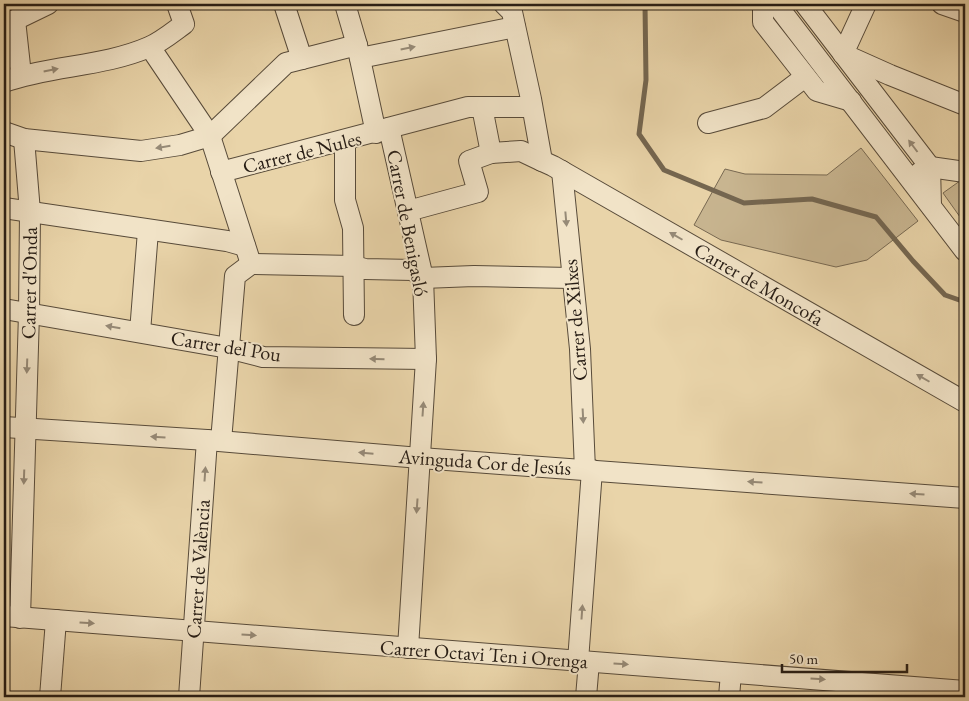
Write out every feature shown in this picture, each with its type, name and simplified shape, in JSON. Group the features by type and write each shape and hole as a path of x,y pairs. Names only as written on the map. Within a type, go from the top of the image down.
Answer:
{"street":[{"path":"48,4 9,21 12,78 116,58 150,47 184,24 177,4"},
{"path":"284,4 302,58"},
{"name":"Carrer de Benigasló","path":"345,4 382,131 408,211 423,278 426,360 408,648"},
{"name":"Carrer de Xilxes","path":"504,4 512,12 532,103 552,166 571,278 580,350 588,470 584,661 586,697"},
{"path":"763,4 763,22 816,91 851,101"},
{"path":"776,4 965,251"},
{"path":"805,4 930,168 931,206"},
{"path":"843,54 866,4"},
{"path":"942,4 965,12"},
{"path":"4,132 24,139 141,151 180,145 210,136 286,63 302,58 515,27"},
{"path":"150,47 210,136 251,264 354,266 365,270 414,270 423,278 474,276 571,278"},
{"path":"843,54 965,105"},
{"path":"708,123 764,108 805,77"},
{"name":"Carrer de Nules","path":"222,172 475,107 532,103"},
{"path":"408,211 478,192 469,161 485,156 475,107"},
{"name":"Carrer d'Onda","path":"12,617 25,428 29,313 30,212 24,139"},
{"path":"345,140 345,200 354,228 354,315"},
{"name":"Carrer de Moncofa","path":"485,156 521,151 552,166 965,402"},
{"path":"909,177 930,168 965,172"},
{"path":"4,208 245,246"},
{"path":"140,332 148,230"},
{"name":"Carrer de València","path":"189,697 193,631 214,441 228,348 235,276 251,264"},
{"name":"Carrer del Pou","path":"4,309 228,348 263,357 426,360"},
{"name":"Avinguda Cor de Jesús","path":"4,427 214,441 965,498"},
{"name":"Carrer Octavi Ten i Orenga","path":"12,617 731,673 872,690 965,690"},
{"path":"50,697 56,620"},
{"path":"729,697 731,673"}],"shaded area":[{"path":"861,148 918,221 867,260 836,267 721,240 694,225 725,169 745,174 827,175"},
{"path":"965,178 965,224 943,193"}],"waterway":[{"path":"645,4 646,80 639,134 664,170 744,203 812,199 876,217 945,295 965,302"}]}
